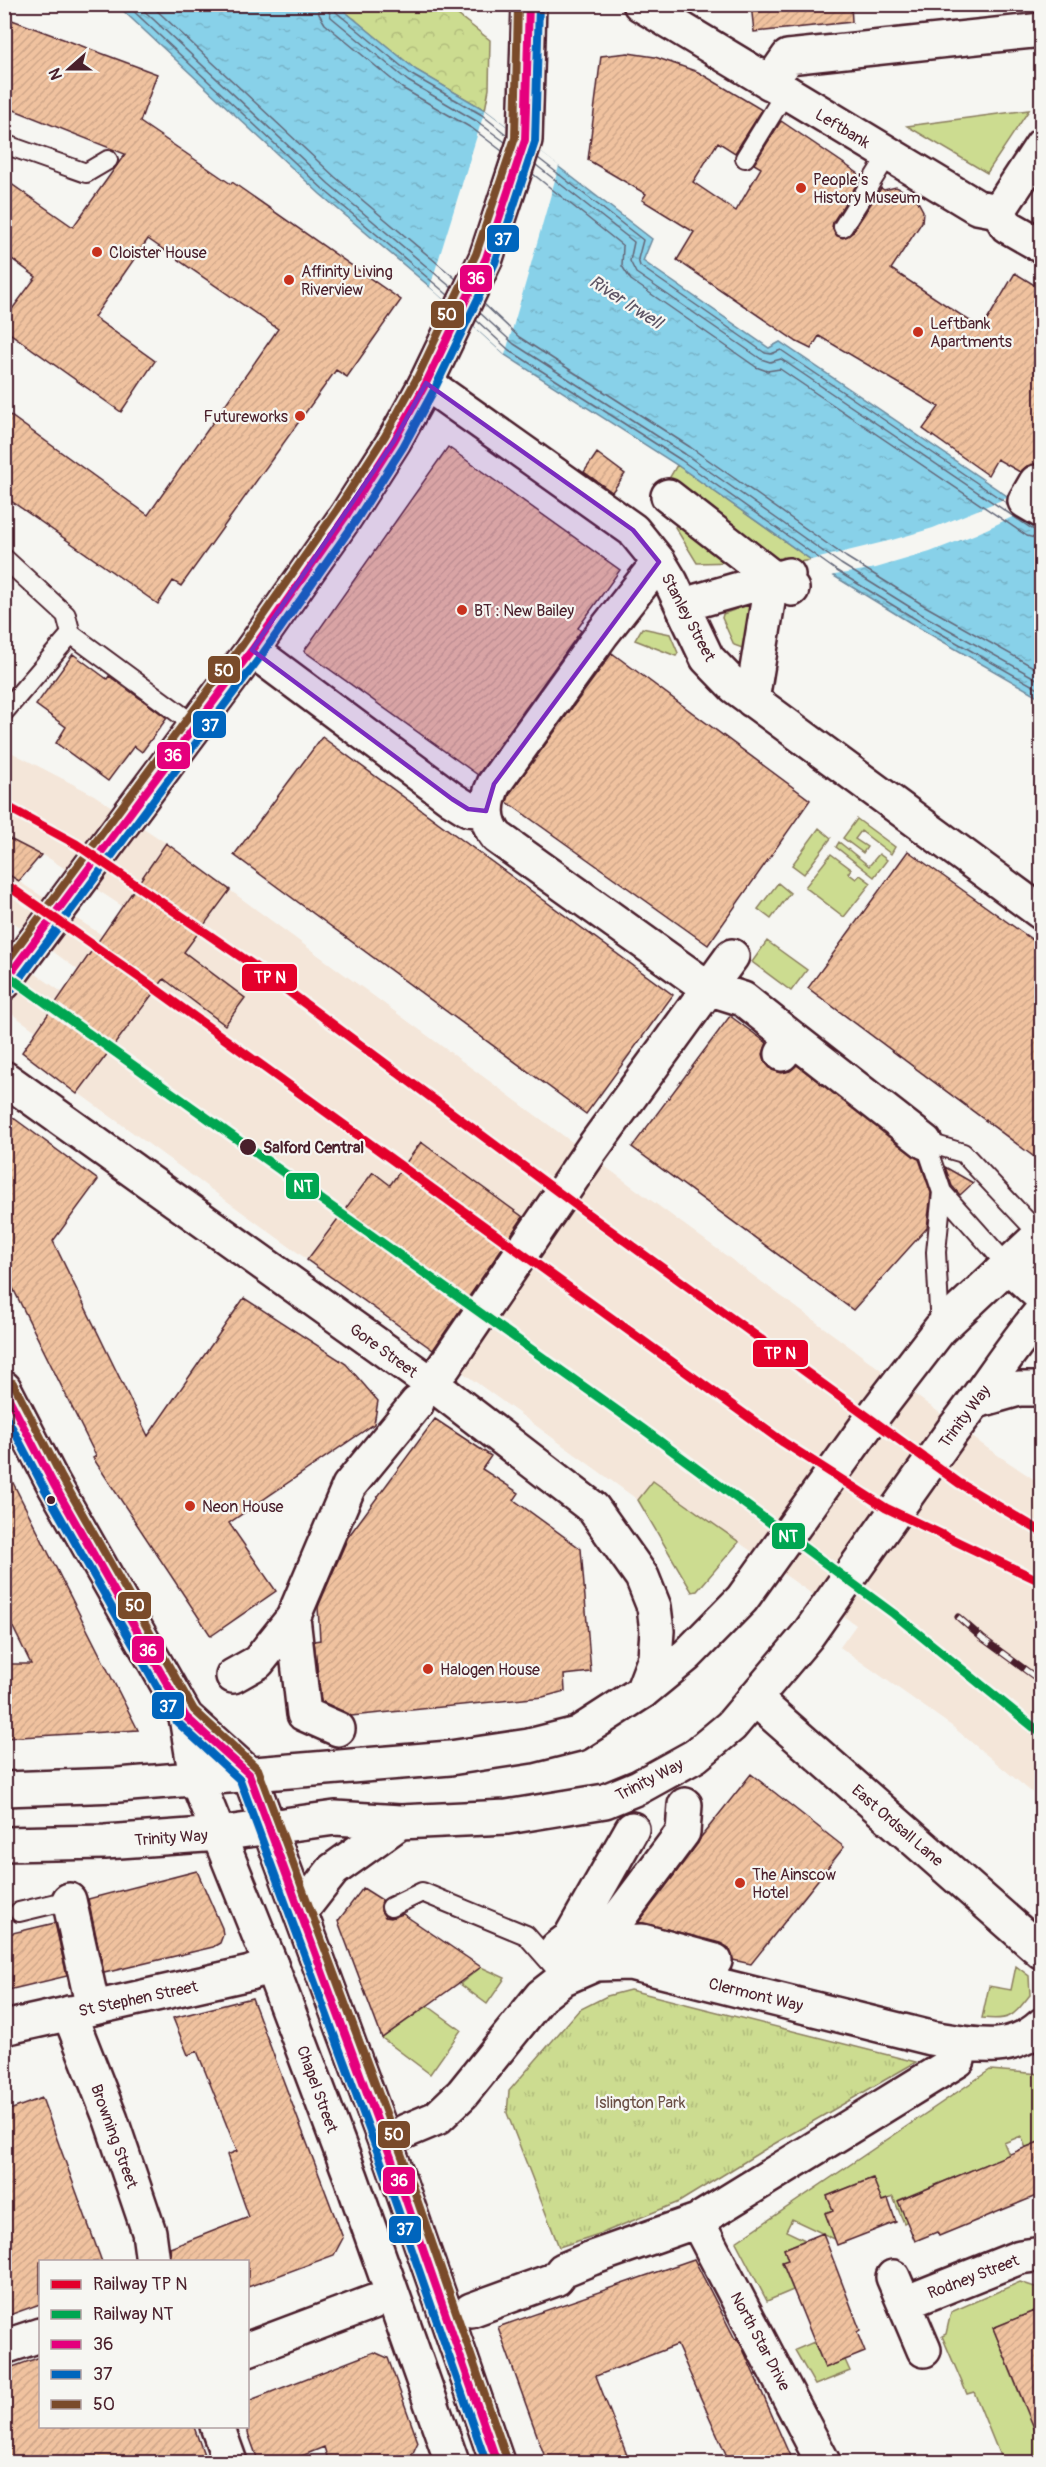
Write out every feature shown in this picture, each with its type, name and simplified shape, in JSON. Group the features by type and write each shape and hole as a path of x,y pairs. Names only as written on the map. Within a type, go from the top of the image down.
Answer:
{"main road":[{"path":"4,983 252,650 346,516 394,441 426,383 486,258 525,140 529,4"},
{"name":"Leftbank","path":"640,4 977,207 988,210 997,209"},
{"path":"778,88 788,57 1041,30"},
{"path":"1041,145 1006,202 997,209 1007,226 1041,246"},
{"name":"Stanley Street","path":"426,383 633,530 659,562 683,605 707,658 735,687 1041,913"},
{"path":"668,496 785,580"},
{"path":"659,562 602,634 494,784 486,811 488,823 497,837 708,988 743,999 787,1046 864,1092 924,1142"},
{"path":"683,605 785,580"},
{"path":"752,700 785,580"},
{"path":"252,650 452,799 468,808 486,811"},
{"path":"444,1367 592,1149 732,956"},
{"name":"Gore Street","path":"4,1078 432,1384 593,1508 642,1577 654,1607 657,1631 655,1658 642,1692"},
{"path":"4,1789 118,1785 450,1758 529,1746 577,1734 642,1692 687,1655 742,1599 877,1410 940,1329 1041,1235"},
{"path":"1007,1265 1041,1297"},
{"name":"Trinity Way","path":"4,1844 105,1842 219,1834 335,1818 400,1822 507,1817 605,1801 639,1787 695,1756 731,1726 807,1636 953,1430 977,1401 1041,1311"},
{"name":"Chapel Street","path":"4,1388 53,1483 186,1717 249,1774 393,2163 497,2463"},
{"path":"977,1401 1019,1389 1041,1389"},
{"path":"233,1676 258,1662 293,1618 349,1486 417,1403"},
{"path":"293,1618 304,1714 338,1729"},
{"name":"East Ordsall Lane","path":"754,1698 1038,1942"},
{"name":"Chapel Street","path":"186,1717 196,1778 271,1965 351,2177 452,2463"},
{"path":"573,1952 683,1832 685,1805"},
{"path":"301,1911 333,1870 400,1822"},
{"path":"573,1952 632,1829"},
{"name":"Browning Street","path":"69,1900 81,2010 111,2120 149,2232 153,2260"},
{"path":"573,1952 642,1941 783,1979"},
{"name":"Clermont Way","path":"406,2131 437,2118 462,2094 541,1996 573,1952 596,1964 630,1963 931,2038 981,2045 1009,2044 1030,2035 1041,2025"},
{"name":"St Stephen Street","path":"4,2028 250,1973 271,1965"},
{"path":"471,2310 556,2279 563,2270 603,2253 697,2221 958,2060"},
{"name":"North Star Drive","path":"697,2221 810,2434 823,2463"},
{"name":"Rodney Street","path":"924,2350 899,2290 1020,2257 1041,2254"},
{"path":"249,2349 373,2302"},
{"path":"4,2347 39,2335"},
{"path":"217,2428 230,2463"}],"lane":[{"path":"745,158 778,88"},
{"path":"4,144 86,173 108,160"},
{"path":"843,227 888,155"},
{"path":"4,558 66,615 71,634 196,726"},
{"path":"4,712 71,634"},
{"path":"924,1142 942,1192 1007,1265"},
{"path":"924,1142 963,1154 1041,1235"},
{"path":"940,1329 936,1252 942,1192"},
{"path":"391,1906 422,1892 467,1901 526,1935 573,1952"},
{"path":"19,1912 69,1900"}],"highlighted area":[{"path":"426,383 633,530 659,562 494,784 486,811 468,809 452,799 252,650 394,441"}],"shaded area":[{"path":"5,749 94,795 166,843 990,1450 1041,1484 1041,1800 953,1727 840,1647 856,1625 653,1482 638,1500 22,1052 36,1031 5,1009 5,952 63,993 78,970 5,916 4,872 102,935 122,906 50,859 5,836"}],"green space":[{"path":"337,5 445,5 490,40 489,89 485,110 416,70"},
{"path":"1029,110 987,173 907,126"},
{"path":"677,465 811,560 780,565 667,482"},
{"path":"679,519 736,562 697,563 675,527"},
{"path":"753,603 745,649 734,645 722,618 723,614"},
{"path":"642,628 670,634 678,653 676,656 635,640"},
{"path":"857,819 895,847 891,854 861,831 855,839 867,847 863,853 843,838"},
{"path":"819,828 831,838 804,874 792,865"},
{"path":"839,842 869,866 879,854 887,860 874,877 836,847"},
{"path":"831,854 851,869 848,873 856,879 860,875 871,883 844,917 805,887"},
{"path":"778,883 790,893 771,919 758,909"},
{"path":"767,941 807,970 791,991 752,962"},
{"path":"653,1481 739,1542 697,1591 692,1592 638,1500"},
{"path":"1016,1966 1029,1976 1030,1995 1010,2016 999,2019 982,2018 989,1986 1011,1990"},
{"path":"481,1967 505,1978 487,2004 460,1984"},
{"name":"Islington Park","path":"630,1990 916,2062 679,2202 602,2233 559,2247 507,2113 509,2091 579,2010 607,1996"},
{"path":"428,2006 461,2030 430,2074 382,2038"},
{"path":"990,2070 1041,2074 1041,2141 1026,2148 1021,2136 1004,2143 1009,2155 899,2200 907,2221 904,2223 893,2197 882,2201 872,2178 827,2196 833,2210 825,2213 828,2220 836,2217 845,2242 792,2219 786,2231 805,2240 784,2249 788,2260 782,2263 793,2290 767,2301 736,2242"},
{"path":"1020,2282 1041,2289 1041,2314 1036,2316 1034,2311 993,2328 1024,2405 1031,2402 1041,2429 1041,2462 1000,2462 1002,2461 974,2392 967,2394 942,2336 946,2334 951,2312"},
{"path":"814,2342 825,2368 845,2360 850,2371 815,2385 795,2350"}],"water":[{"name":"River Irwell","path":"117,5 337,5 416,70 485,110 652,239 643,261 769,348 780,342 1041,519 1041,698 834,576 677,465 505,355 436,292 320,194"}],"pier":[{"path":"485,110 559,166 505,355 430,287"},
{"path":"1009,497 1027,510 930,552 876,568 829,576 807,561 933,528"}],"building":[{"path":"751,4 851,4 852,22 754,32"},
{"path":"4,17 157,74 140,122 231,184 232,182 401,300 347,377 336,370 181,586 173,581 158,604 4,496 4,411 148,515 278,329 148,239 94,317 155,361 121,412 4,329 4,320 36,277 4,253 4,179 73,227 125,154 4,106"},
{"path":"628,53 655,57 698,72 762,110 735,153 718,142 693,182 736,211 761,168 754,164 781,121 862,176 833,222 832,227 837,236 843,238 852,233 881,188 884,190 896,187 915,196 923,211 922,222 891,269 982,329 1015,273 1041,289 1041,465 1027,466 1020,472 997,459 988,475 923,429 939,407 819,336 811,349 797,342 677,260 694,232 642,200 646,194 588,160 601,56"},
{"name":"BT : New Bailey","path":"448,447 620,570 578,628 581,631 478,775 304,651"},
{"path":"597,453 625,474 612,492 584,472"},
{"path":"612,653 810,800 708,945 507,802 510,793"},
{"path":"73,654 107,679 109,676 167,718 142,752 134,746 108,781 56,743 66,727 36,705"},
{"path":"322,737 673,995 586,1114 234,855"},
{"path":"4,836 41,855 19,881 4,872"},
{"path":"166,843 230,890 184,952 245,998 225,1025 164,979 77,1094 22,1052"},
{"path":"908,851 1041,946 1041,1162 808,988"},
{"path":"730,1016 767,1043 763,1054 772,1070 782,1073 790,1071 797,1065 919,1159 931,1193 927,1228 853,1310 632,1147"},
{"path":"4,1111 98,1180 53,1241 148,1436 244,1298 346,1364 378,1401 374,1424 229,1523 276,1591 211,1636 93,1458 96,1456 4,1270"},
{"path":"421,1142 523,1217 433,1350 307,1260 373,1172 390,1185"},
{"path":"945,1167 973,1183 960,1195 952,1186"},
{"path":"435,1419 491,1456 482,1469 519,1493 514,1500 581,1549 591,1672 564,1675 565,1691 543,1697 351,1716 321,1701 314,1641 320,1640 318,1607 348,1537"},
{"path":"4,1465 138,1730 4,1738 4,1664 31,1664 4,1609"},
{"name":"The Ainscow Hotel","path":"751,1774 844,1847 751,1964 733,1960 729,1948 720,1943 639,1922 701,1837"},
{"path":"197,1871 222,1928 223,1935 220,1943 213,1947 104,1973 88,1899"},
{"path":"363,1888 382,1900 381,1911 385,1917 391,1918 403,1914 481,1967 382,2038 338,1921"},
{"path":"55,1923 67,1976 4,1991 4,1935"},
{"path":"252,1998 343,2238 334,2255 249,2287 249,2260 171,2260 170,2248 249,2217 227,2155 237,2151 197,2051 188,2055 173,2018"},
{"path":"42,2098 101,2260 39,2260 39,2304 4,2317 4,2112"},
{"path":"1041,2141 1041,2194 939,2236 937,2232 915,2241 898,2201"},
{"path":"873,2178 882,2201 888,2199 896,2222 837,2245 825,2213 833,2210 827,2196"},
{"path":"823,2233 860,2330 857,2332 865,2352 825,2368 782,2262 788,2260 784,2249"},
{"path":"694,2259 735,2339 737,2338 742,2347 793,2463 730,2463 677,2345 596,2376 630,2463 547,2463 498,2327"},
{"path":"1034,2311 1036,2316 1041,2314 1041,2445 993,2328"},
{"path":"374,2352 388,2358 418,2442 412,2455 392,2463 329,2463 324,2447 284,2463 259,2463 248,2433 249,2401"},
{"path":"39,2357 39,2428 194,2428 207,2463 4,2463 4,2370"}],"railway":[{"path":"958,1617 982,1638 1042,1682"}],"transit line":[{"name":"50","path":"4,965 243,644 337,510 385,436 417,378 476,254 515,138 518,4"},
{"name":"36","path":"4,982 252,650 346,516 394,441 426,383 486,258 525,140 529,4"},
{"name":"37","path":"12,989 261,656 355,522 403,447 435,388 495,263 535,142 539,4"},
{"path":"4,805 76,844 253,965 581,1209 959,1483 1042,1532"},
{"path":"4,883 153,987 783,1442 886,1508 1042,1582"},
{"name":"50","path":"13,1383 62,1478 194,1710 258,1769 403,2159 507,2459"},
{"name":"36","path":"4,1389 53,1483 186,1717 249,1774 393,2163 497,2462"},
{"name":"37","path":"4,1412 44,1488 177,1722 240,1780 383,2167 486,2462"}],"rail line":[{"name":"NT","path":"4,973 643,1429 894,1614 1042,1734"}],"place":[{"name":"People's History Museum","path":"801,188"},
{"name":"Cloister House","path":"97,252"},
{"name":"Affinity Living Riverview","path":"289,280"},
{"name":"Leftbank Apartments","path":"918,332"},
{"name":"Futureworks","path":"300,416"},
{"name":"BT : New Bailey","path":"462,610"},
{"name":"Salford Central","path":"248,1147"},
{"name":"Neon House","path":"190,1506"},
{"name":"Halogen House","path":"428,1669"},
{"name":"The Ainscow Hotel","path":"740,1883"}]}
